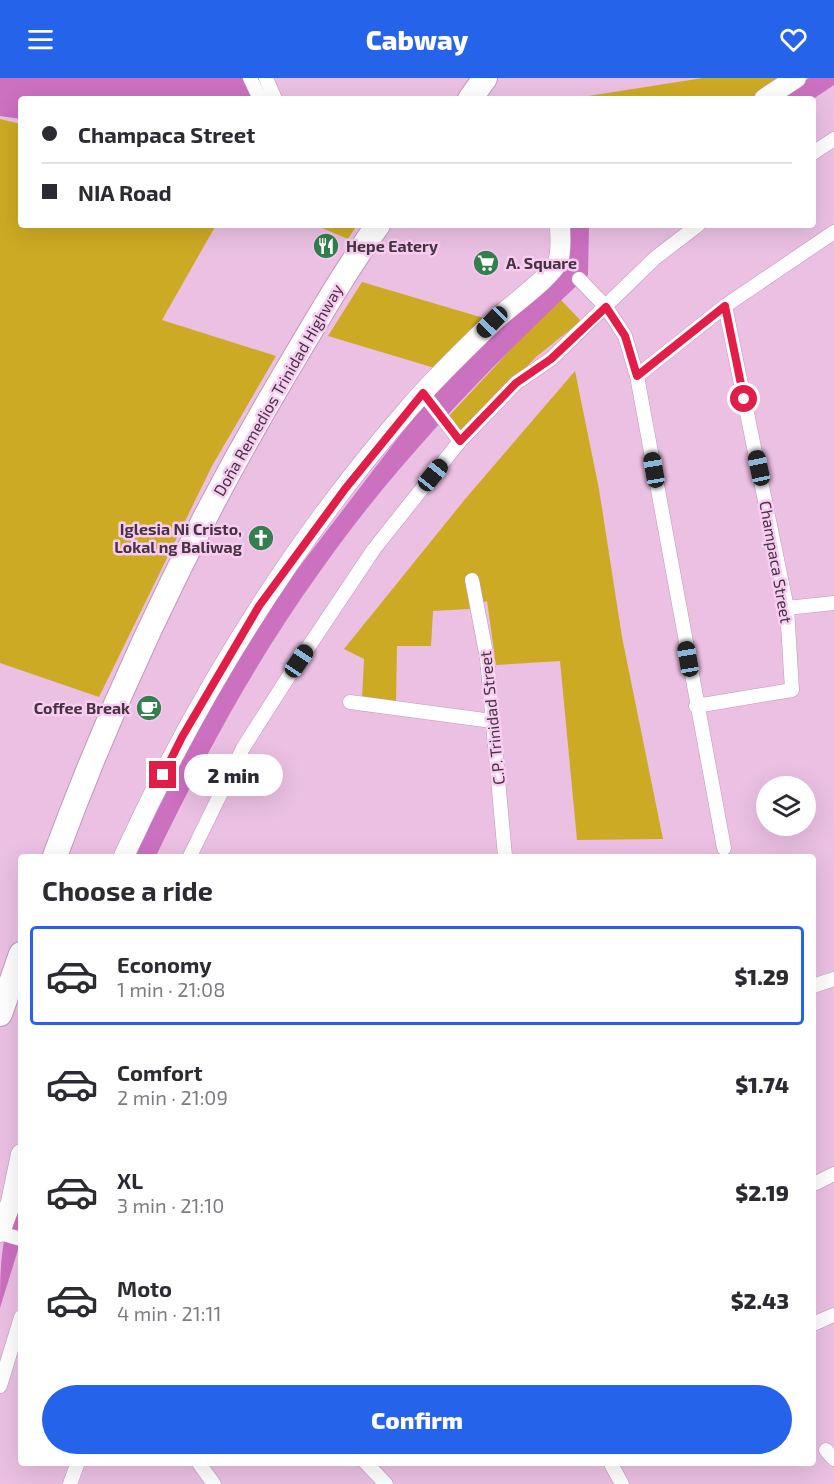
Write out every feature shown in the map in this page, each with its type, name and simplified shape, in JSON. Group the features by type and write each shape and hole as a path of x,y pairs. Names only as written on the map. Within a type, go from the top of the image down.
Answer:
{"highway":[{"path":"472,96 486,78"},
{"name":"Doña Remedios Trinidad Highway","path":"56,854 113,709 198,530 298,352 376,228"},
{"path":"0,1014 18,963"}],"street":[{"path":"250,78 259,96"},
{"path":"266,78 274,96"},
{"path":"769,96 796,78"},
{"path":"816,151 834,140"},
{"path":"125,854 182,737 259,606 345,489 492,322 544,277 558,261 560,228"},
{"path":"191,854 243,748 286,679 374,549 460,441 516,383 551,359 655,258 694,228"},
{"path":"637,376 725,306 834,232"},
{"path":"579,279 606,307 625,336 637,376 724,848"},
{"name":"Champaca Street","path":"696,706 792,690 788,608 725,306"},
{"path":"426,397 460,441"},
{"name":"C.P. Trinidad Street","path":"472,580 487,658 505,854"},
{"path":"788,608 834,603"},
{"path":"350,702 492,722"},
{"path":"816,985 834,979"},
{"path":"9,1235 18,1170"},
{"path":"816,1183 834,1174"},
{"path":"816,1323 834,1315"},
{"path":"0,1386 18,1327"},
{"path":"70,1484 77,1466"},
{"path":"201,1466 213,1484"},
{"path":"369,1466 386,1484"},
{"path":"612,1466 622,1484"}],"shaded area":[{"path":"0,78 245,78 252,96 18,96 18,119 0,116"},
{"path":"703,78 784,78 758,96 588,96"},
{"path":"809,78 834,78 834,85 816,97 782,96"},
{"path":"0,119 18,123 18,228 214,228 162,320 276,356 212,466 99,697 0,663"},
{"path":"322,228 355,228 348,239"},
{"path":"565,228 589,228 588,275 481,379 381,491 350,530 297,604 253,674 212,746 157,854 136,854 203,717 261,617 420,409 481,343 545,286"},
{"path":"362,282 487,319 438,369 328,336"},
{"path":"561,300 581,321 536,357 461,434 447,418 526,333"},
{"path":"575,371 599,489 622,637 663,839 577,840 560,661 496,665 487,601 469,609 433,611 431,646 397,646 396,701 362,698 364,659 344,649 466,498"},
{"path":"18,1191 18,1250 0,1308 4,1238 0,1203 14,1207"}],"place":[{"name":"Hepe Eatery","path":"326,246"},
{"name":"A. Square","path":"486,263"},
{"name":"Iglesia Ni Cristo, Lokal ng Baliwag","path":"261,538"},
{"name":"Coffee Break","path":"149,708"}],"route":[{"path":"163,775 182,737 259,606 345,489 423,393 460,441 516,383 551,359 606,307 625,336 637,376 725,306 744,399"}]}
